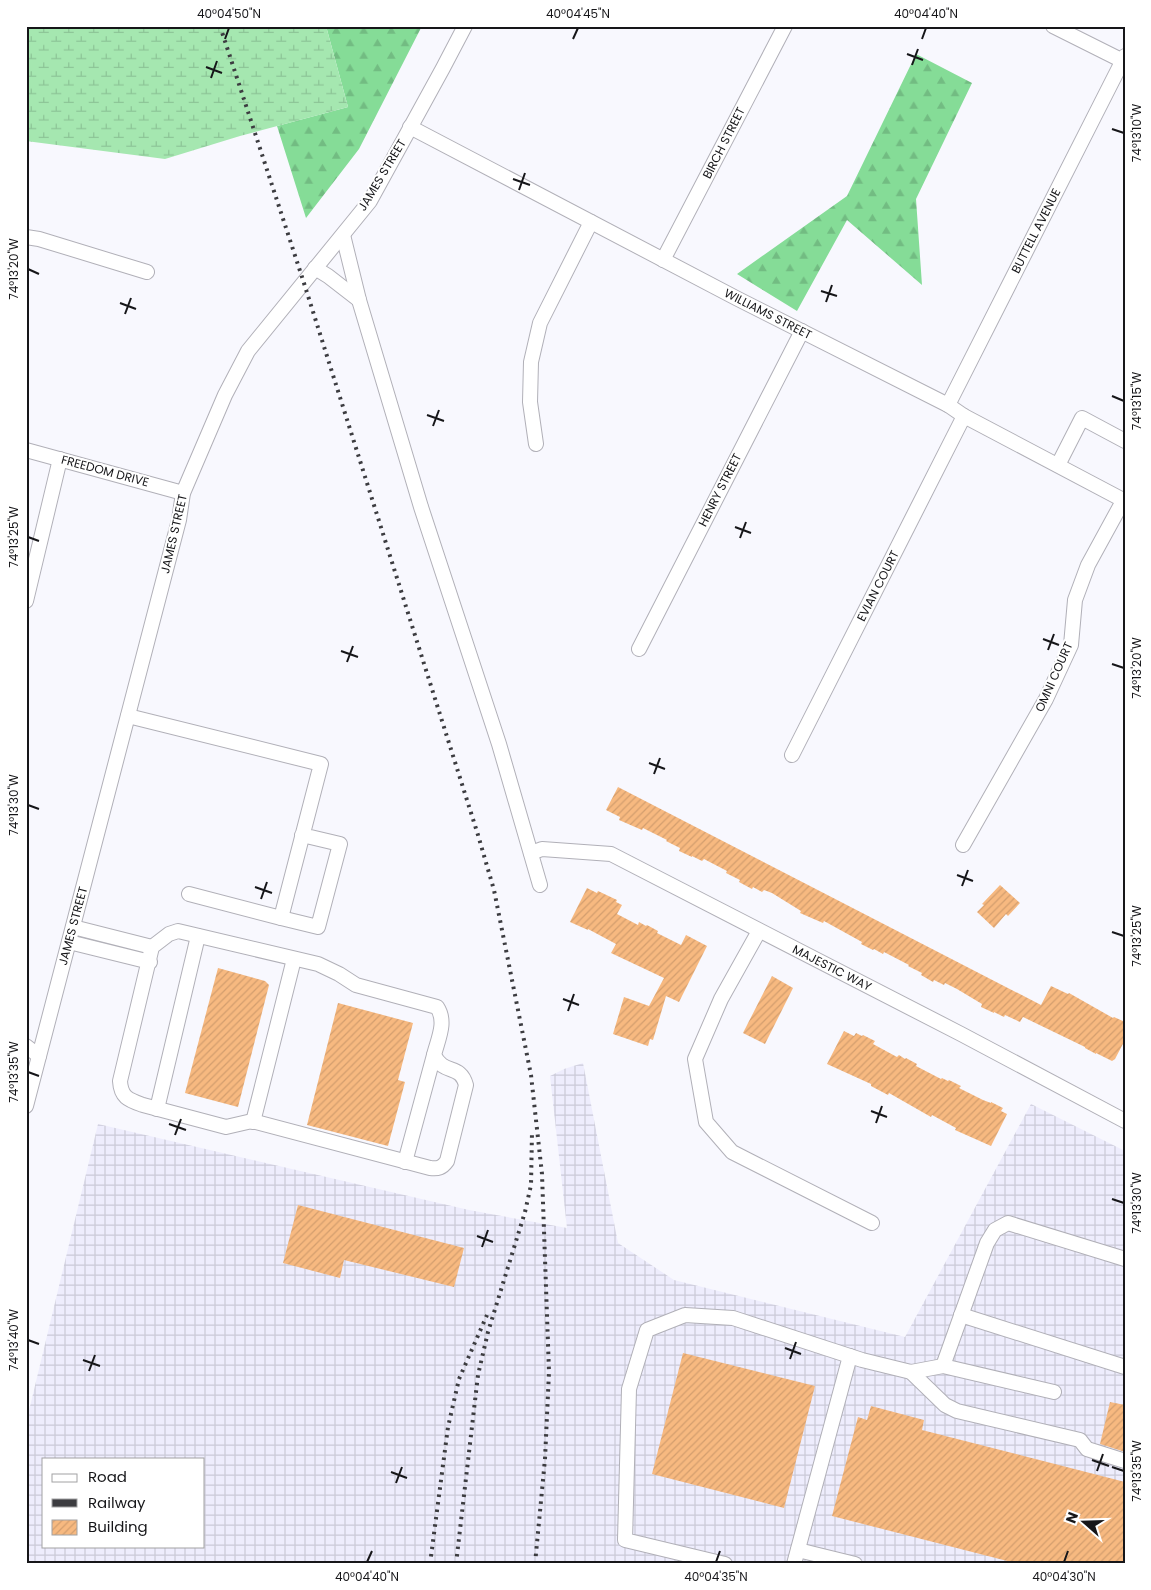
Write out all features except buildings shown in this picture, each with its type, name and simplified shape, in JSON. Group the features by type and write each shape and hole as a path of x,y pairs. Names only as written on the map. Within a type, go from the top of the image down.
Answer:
{"street":[{"name":"JAMES STREET","path":"26,1106 179,520 183,493 225,395 248,351 370,200 465,26"},
{"name":"BIRCH STREET","path":"663,260 785,26"},
{"path":"1053,26 1124,59"},
{"name":"BUTTELL AVENUE","path":"948,405 1124,59"},
{"name":"WILLIAMS STREET","path":"410,127 663,260 948,405 964,416 1124,501"},
{"path":"536,444 530,402 531,362 540,323 591,222"},
{"path":"343,234 359,300 420,507 498,744 540,884"},
{"path":"26,237 39,239 147,272"},
{"path":"314,268 328,276 359,300"},
{"name":"HENRY STREET","path":"639,649 802,331"},
{"name":"EVIAN COURT","path":"792,755 964,416"},
{"path":"1058,465 1082,418 1125,441"},
{"name":"FREEDOM DRIVE","path":"26,450 183,493"},
{"path":"26,601 60,459"},
{"name":"OMNI COURT","path":"963,845 1046,699 1071,645 1075,600 1088,565 1124,501"},
{"path":"128,716 321,764 281,918"},
{"path":"188,894 318,927 340,844 302,835"},
{"name":"MAJESTIC WAY","path":"531,853 542,850 611,854 961,1034 1125,1121"},
{"path":"73,927 152,947"},
{"path":"758,930 721,999 696,1059 706,1122 732,1152 872,1223"},
{"path":"406,1162 434,1055 443,1022 442,1014 437,1008 356,985 318,964 178,931 169,934 152,947 150,962 120,1081 124,1096 132,1101 226,1127 253,1122 406,1162 438,1169 447,1161 466,1085 464,1078 459,1072 444,1068 438,1064 434,1055"},
{"path":"157,1109 198,936"},
{"path":"69,942 150,962"},
{"path":"253,1122 294,959"},
{"path":"26,1046 40,1056"},
{"path":"943,1366 987,1243 995,1230 1008,1223 1125,1259"},
{"path":"725,1564 664,1557 625,1540 629,1389 647,1330 685,1315 733,1318 850,1356 911,1372 943,1366 1054,1392"},
{"path":"961,1315 1125,1367"},
{"path":"794,1564 850,1356"},
{"path":"911,1372 945,1405 957,1411 1080,1440 1087,1449 1125,1462"},
{"path":"798,1550 855,1564"}],"shaded area":[{"path":"583,1063 618,1243 674,1280 905,1337 1031,1104 1125,1151 1125,1564 26,1564 26,1423 98,1124 469,1210 567,1228 550,1076"}],"green space":[{"path":"26,26 326,26 348,107 240,136 165,159 26,141"},
{"path":"326,26 422,26 359,149 306,218 277,126 348,107"},
{"path":"916,54 972,83 916,199 922,285 847,220 797,311 737,274 847,196"}],"railway":[{"path":"220,26 303,280 494,890 531,1075 542,1174 549,1372 545,1459 535,1564"},
{"path":"456,1564 478,1375 488,1332 525,1212 531,1185 532,1132"},
{"path":"430,1564 448,1427 459,1379 487,1315"}]}
